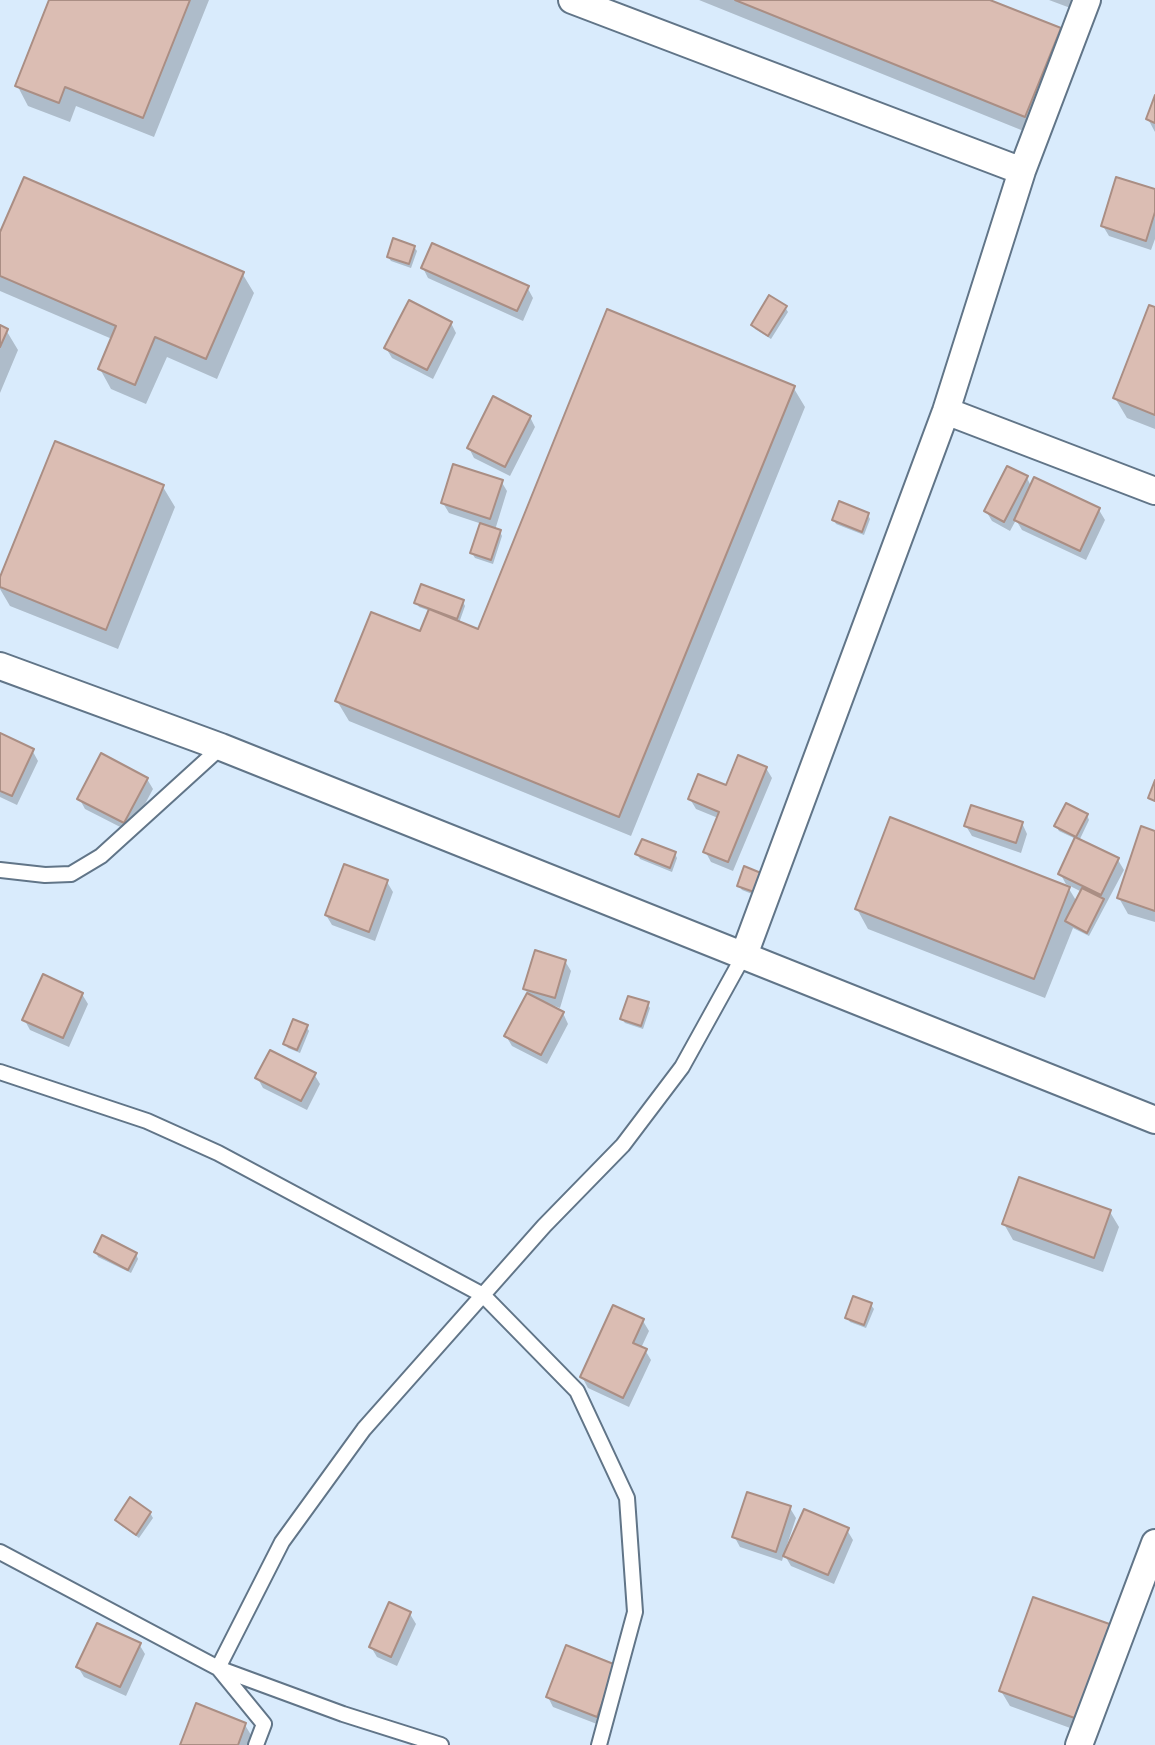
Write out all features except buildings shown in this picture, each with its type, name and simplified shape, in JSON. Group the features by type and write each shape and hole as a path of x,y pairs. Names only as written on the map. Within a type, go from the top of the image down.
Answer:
{"street":[{"path":"572,0 1022,171"},
{"path":"744,955 946,411 1022,171 1087,0"},
{"path":"946,411 1155,491"},
{"path":"0,666 221,747 1155,1120"},
{"path":"1079,1745 1155,1543"}],"lane":[{"path":"0,870 45,875 71,874 101,856 221,747"},
{"path":"218,1668 282,1542 364,1429 482,1295 631,1134 682,1067 744,955"},
{"path":"0,1072 147,1121 218,1153 482,1295 577,1391 626,1498 635,1612 599,1745"},
{"path":"0,1552 218,1668 343,1714 441,1745"},
{"path":"218,1668 264,1724 256,1745"}]}
